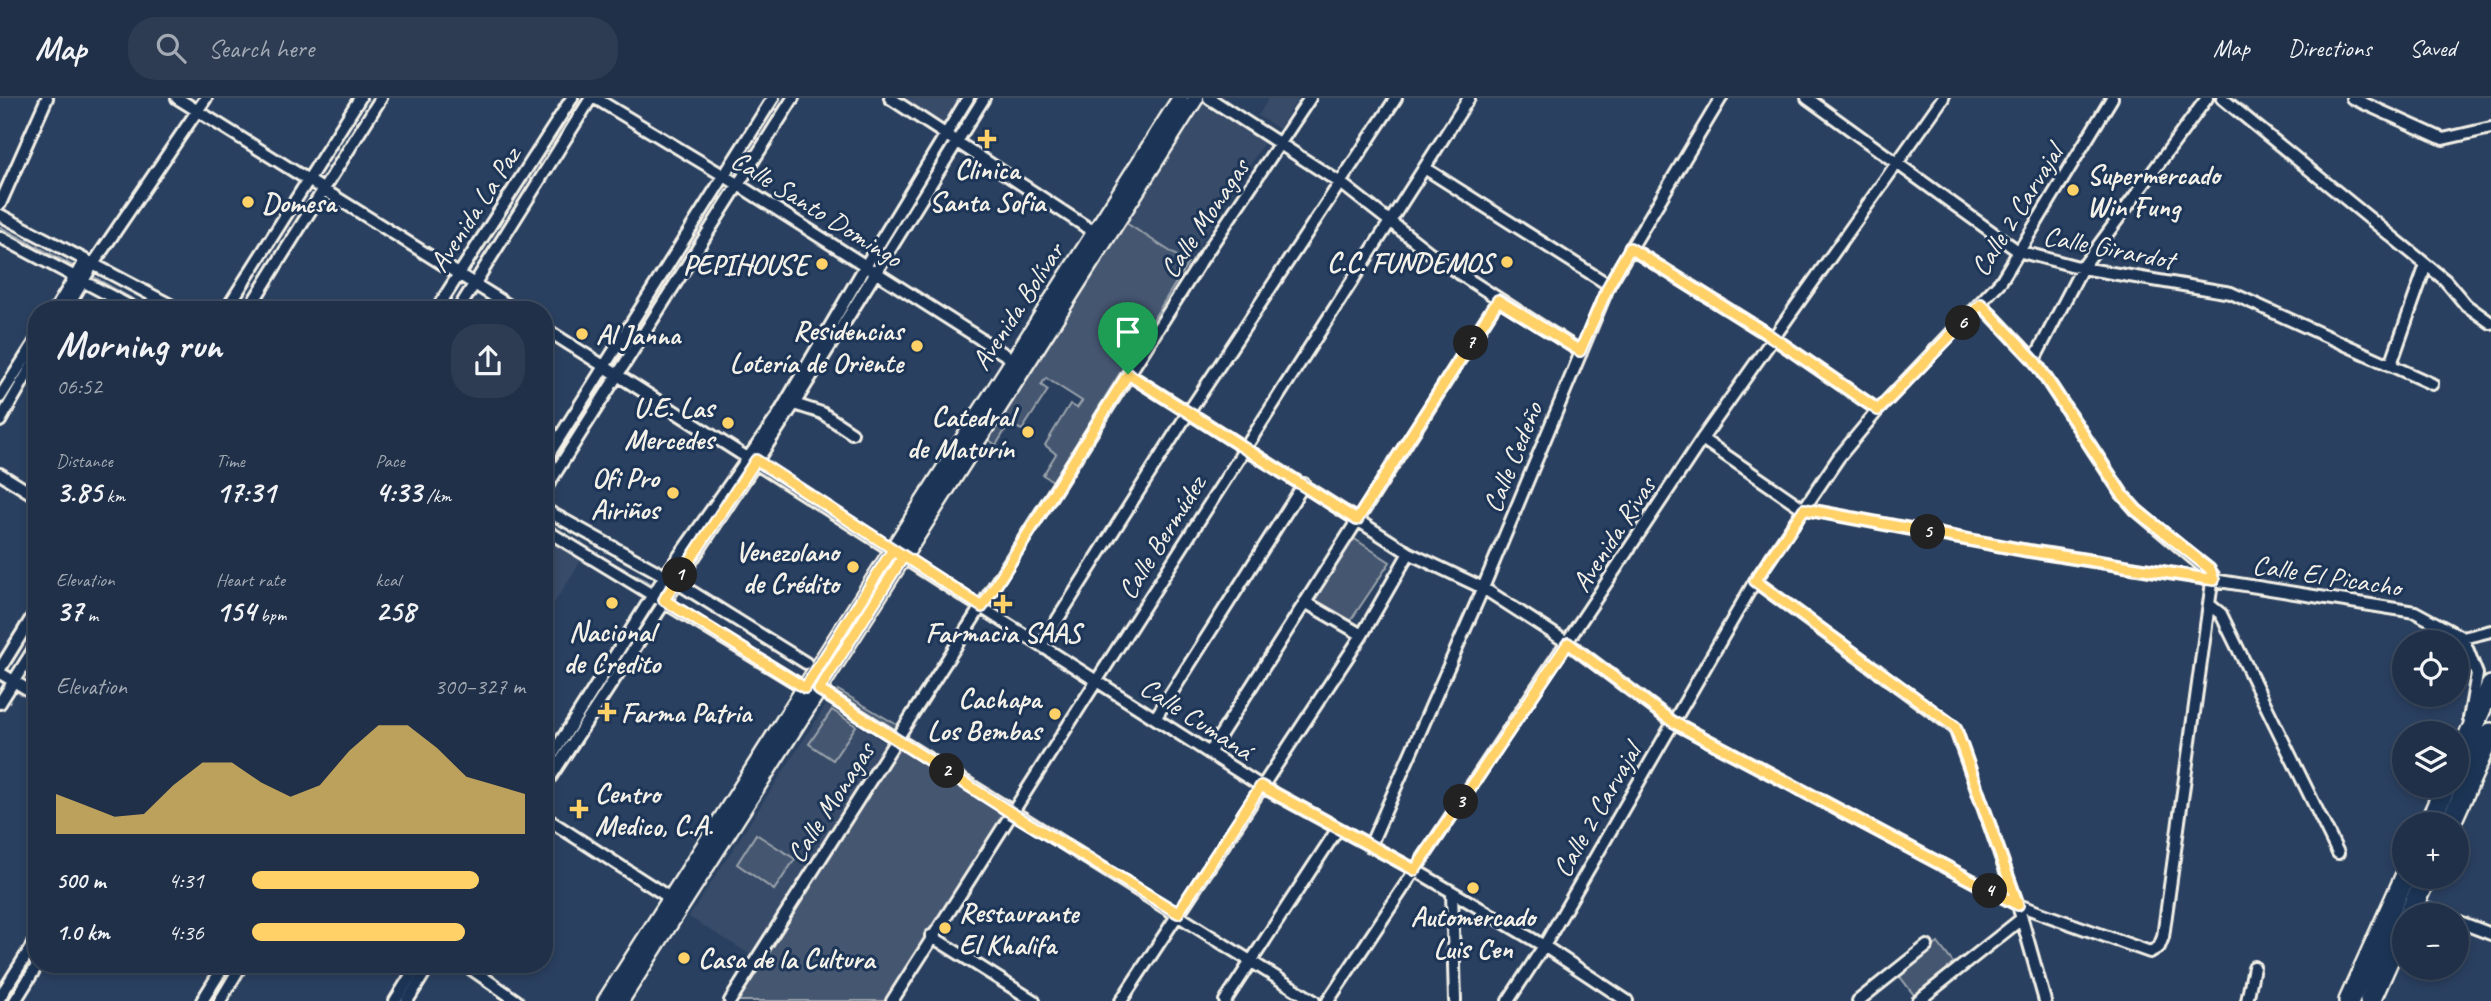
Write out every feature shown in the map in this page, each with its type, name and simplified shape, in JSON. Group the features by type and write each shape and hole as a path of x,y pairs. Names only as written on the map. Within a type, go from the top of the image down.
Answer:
{"highway":[{"path":"2469,735 2491,686"},
{"path":"2449,812 2491,733"},
{"path":"2349,1001 2400,889"},
{"path":"2370,1001 2392,952"}],"street":[{"path":"0,204 47,98"},
{"path":"177,98 501,301"},
{"path":"70,301 89,263 206,98"},
{"path":"232,301 360,98"},
{"path":"254,301 381,98"},
{"name":"Avenida La Paz","path":"442,301 572,98"},
{"name":"Avenida La Paz","path":"464,301 593,98"},
{"name":"Calle Santo Domingo","path":"593,98 726,177 1012,359"},
{"path":"553,448 726,177 773,98"},
{"path":"553,477 740,186 793,98"},
{"path":"890,98 1094,232"},
{"path":"553,755 752,459 968,98"},
{"path":"752,459 794,404 984,98"},
{"name":"Avenida Bolívar","path":"897,554 1012,359 1180,98"},
{"name":"Avenida Bolívar","path":"621,1001 897,554 1196,98"},
{"path":"1209,98 1342,184 1443,263 1580,351"},
{"name":"Calle Monagas","path":"734,1000 1128,374 1310,98"},
{"path":"1042,644 1188,413 1342,184 1396,98"},
{"name":"Calle Bermúdez","path":"892,1001 1010,812 1098,680 1469,98"},
{"name":"Calle Cedeño","path":"1370,846 1483,588 1609,285 1721,98"},
{"name":"Calle Girardot","path":"1807,98 2018,251 2082,268 2231,293 2432,384"},
{"name":"Avenida Rivas","path":"1328,1001 1702,439 1894,163 1943,98"},
{"name":"Calle 2 Carvajal","path":"1508,1001 1544,946 1755,581 1839,457 1878,410 2001,281 2112,98"},
{"path":"2034,360 2082,268 2207,98"},
{"path":"2222,98 2445,280 2466,306 2491,323"},
{"path":"2353,98 2443,139 2491,128"},
{"path":"1426,169 1609,285"},
{"path":"0,215 163,301"},
{"path":"0,237 81,277 121,301"},
{"path":"1630,248 1772,337 1878,410"},
{"path":"2391,364 2426,265"},
{"path":"62,301 81,277"},
{"path":"1209,753 1498,300"},
{"path":"1128,374 1409,553 1483,588 1568,643 1673,722 2018,905 2150,952 2159,947 2163,937 2214,580 2210,569 2136,510 2122,494 2034,360 1981,304"},
{"name":"Calle Cumaná","path":"553,334 1261,786 1337,830 1415,870 1544,946 1627,1001"},
{"path":"0,397 28,353"},
{"path":"0,421 28,373"},
{"path":"794,404 822,413 852,433"},
{"name":"Calle El Picacho","path":"1702,439 1804,509 2023,550 2415,612 2448,630"},
{"path":"0,474 28,491"},
{"path":"1156,717 1304,484"},
{"path":"553,514 671,579 806,663"},
{"path":"553,534 898,739 1314,1001"},
{"path":"1121,1001 1362,635 1409,553"},
{"path":"1755,581 1955,727 2018,905 2020,920 2045,1001"},
{"path":"553,772 659,597"},
{"path":"1305,602 1362,635"},
{"path":"2211,606 2221,614 2338,853"},
{"path":"28,624 0,671 28,690"},
{"path":"2469,636 2491,631"},
{"path":"2468,721 2477,687 2469,650"},
{"path":"0,703 28,658"},
{"name":"Avenida Bolívar","path":"605,1001 670,898 812,689"},
{"path":"553,823 670,898"},
{"path":"1225,1001 1337,830"},
{"path":"1452,892 1455,1001"},
{"path":"1918,1001 2020,920"},
{"path":"2469,926 2491,934"},
{"path":"931,936 1034,1001"},
{"path":"1857,1001 1927,947"},
{"path":"0,997 28,952"},
{"path":"2247,1001 2254,967"},
{"path":"15,1001 32,973"},
{"path":"202,1001 219,973"},
{"path":"219,1001 236,973"},
{"path":"395,1001 412,973"},
{"path":"407,1001 424,973"},
{"path":"477,973 517,1001"},
{"path":"2342,1001 2358,980"}],"shaded area":[{"path":"881,98 962,98 939,135"},
{"path":"1269,98 1298,98 1279,129 1258,116"},
{"path":"1202,101 1265,141 1188,263 1123,221"},
{"path":"1123,221 1188,263 1053,481 1043,475 1056,454 1045,445 1070,404 1077,408 1082,401 1046,378 1041,385 1048,390 1022,430 1009,424 996,445 983,436"},
{"path":"1350,536 1390,562 1349,623 1310,598"},
{"path":"553,540 584,556 553,605"},
{"path":"838,690 904,729 898,738 1010,812 891,1001 740,1001 733,997 898,739 833,699"},
{"path":"826,705 890,746 753,956 689,917"},
{"path":"832,710 856,726 833,760 809,744"},
{"path":"756,834 795,859 774,890 737,864"},
{"path":"1938,943 1954,964 1914,995 1898,974"}],"waterway":[{"path":"0,227 75,267"},
{"path":"90,275 135,301"},
{"path":"578,544 655,586"}],"place":[{"name":"Clinica Santa Sofia","path":"987,139"},
{"name":"Supermercado Win Fung","path":"2073,190"},
{"name":"Domesa","path":"248,202"},
{"name":"C.C. FUNDEMOS","path":"1507,262"},
{"name":"PEPIHOUSE","path":"822,264"},
{"name":"Al Janna","path":"582,334"},
{"name":"Residencias Lotería de Oriente","path":"917,346"},
{"name":"U.E. Las Mercedes","path":"728,423"},
{"name":"Catedral de Maturín","path":"1028,432"},
{"name":"Ofi Pro Airiños","path":"673,493"},
{"name":"Venezolano de Crédito","path":"853,567"},
{"name":"Nacional de Credito","path":"612,603"},
{"name":"Farmacia SAAS","path":"1003,604"},
{"name":"Farma Patria","path":"607,712"},
{"name":"Cachapa Los Bembas","path":"1055,714"},
{"name":"Centro Medico, C.A.","path":"579,809"},
{"name":"Automercado Luis Cen","path":"1473,888"},
{"name":"Restaurante El Khalifa","path":"945,928"},
{"name":"Casa de la Cultura","path":"684,958"}],"route":[{"path":"1128,374 982,607 903,557 892,551 756,460 664,600 805,688 892,551 903,557 819,690 1010,812 1178,913 1261,786 1337,830 1415,870 1568,643 1673,722 2018,905 1955,727 1755,581 1804,509 2023,550 2214,580 2210,569 2136,510 2122,494 2034,360 1981,304 1878,410 1772,337 1630,248 1609,285 1580,351 1498,300 1357,520 1128,374"}]}
